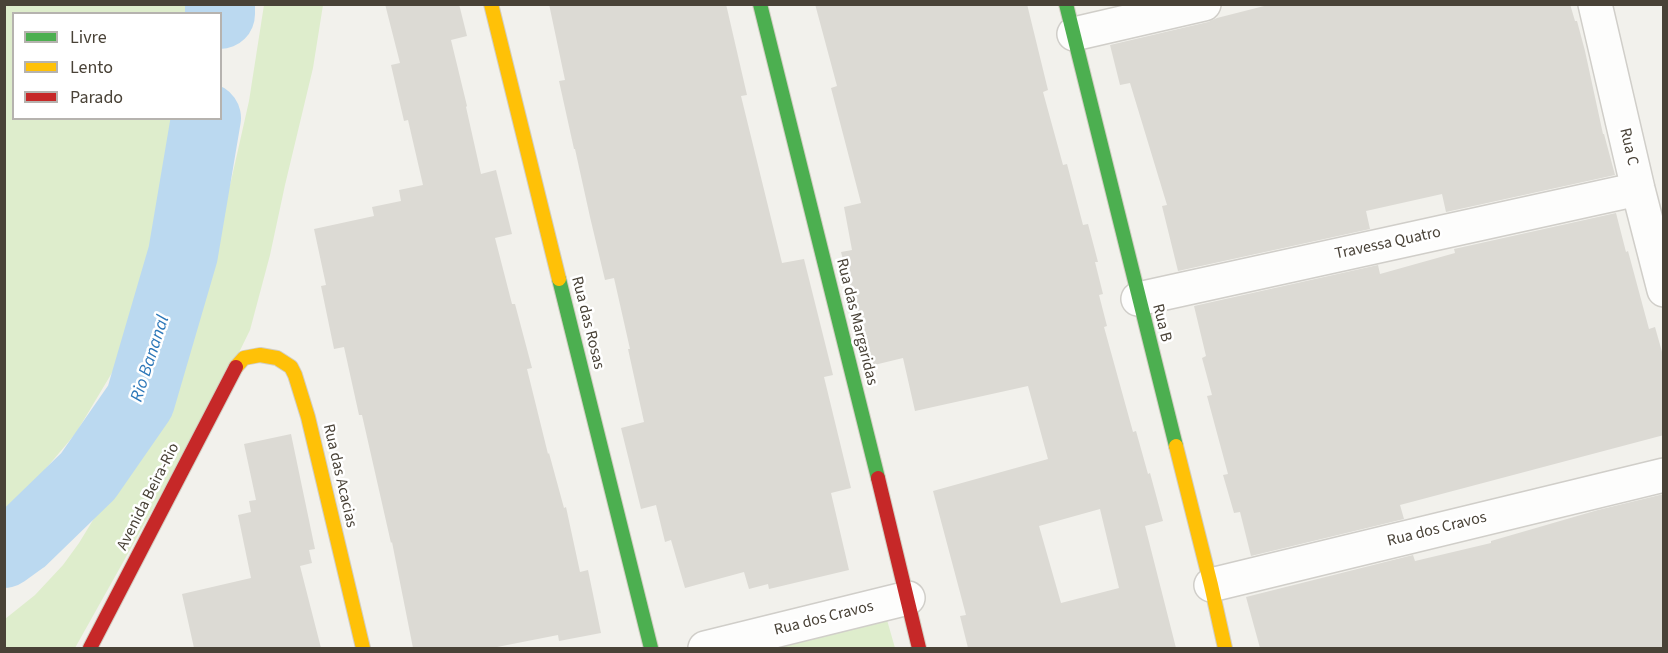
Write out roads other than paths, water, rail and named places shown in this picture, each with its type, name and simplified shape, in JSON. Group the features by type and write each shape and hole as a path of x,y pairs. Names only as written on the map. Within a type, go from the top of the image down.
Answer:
{"street":[{"name":"Rua das Rosas","path":"491,4 651,648"},
{"name":"Rua das Margaridas","path":"760,4 919,648"},
{"path":"1070,20 1204,4"},
{"name":"Rua C","path":"1595,4 1664,290"},
{"name":"Rua B","path":"1070,20 1226,648"},
{"name":"Travessa Quatro","path":"1138,299 1638,189"},
{"name":"Rua das Acacias","path":"240,362 252,356 269,356 284,362 295,375 308,417 363,648"},
{"name":"Avenida Beira-Rio","path":"90,648 233,371 240,362"},
{"name":"Rua dos Cravos","path":"1211,585 1664,475"},
{"name":"Rua dos Cravos","path":"705,648 908,598"}],"waterway":[{"name":"Rio Bananal","path":"220,4 220,12"},
{"name":"Rio Bananal","path":"4,553 22,540 88,476 140,401 183,254 206,120"}]}
